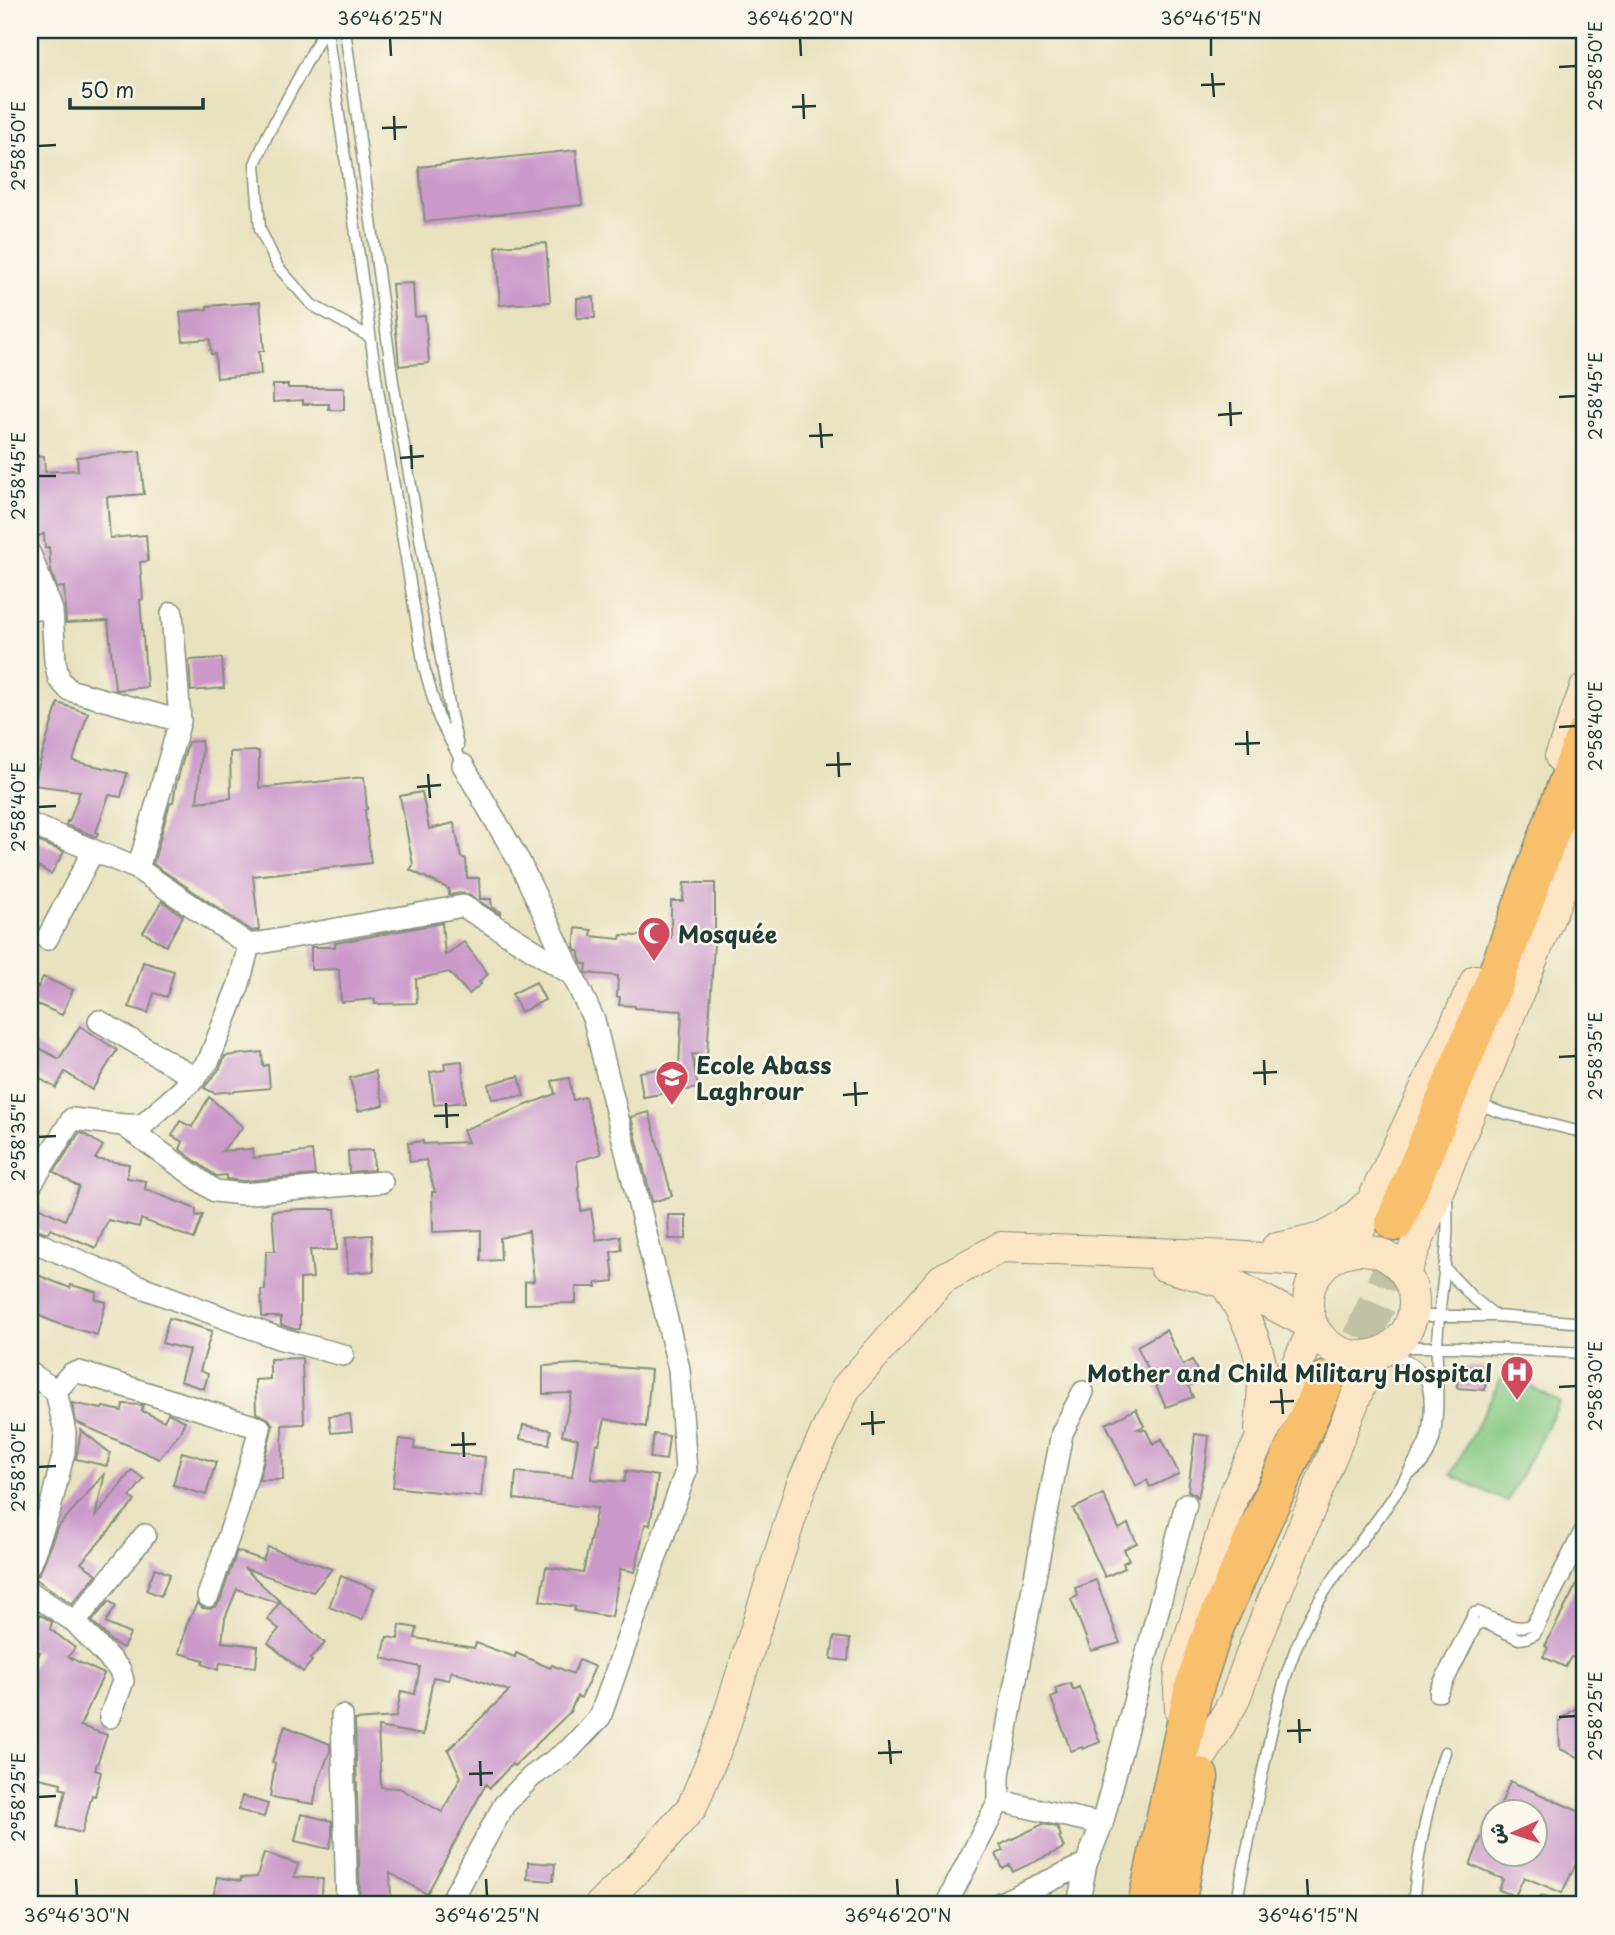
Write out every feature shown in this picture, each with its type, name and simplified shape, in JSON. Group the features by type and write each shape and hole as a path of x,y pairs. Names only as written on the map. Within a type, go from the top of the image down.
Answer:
{"highway":[{"path":"1392,1221 1494,983 1585,736"},
{"path":"1392,1221 1467,1097 1585,796"},
{"path":"1176,1905 1193,1745 1193,1690 1214,1628 1330,1381"},
{"path":"1147,1905 1193,1745"}],"street":[{"path":"30,554 52,610 55,662 59,678 69,690 180,721"},
{"path":"30,608 52,610"},
{"path":"138,869 180,721 172,613"},
{"path":"1260,1440 1330,1381 1383,1351 1400,1339 1408,1328 1426,1317 1414,1301 1392,1221 1585,688"},
{"path":"449,1905 504,1805 531,1777 570,1749 600,1717 686,1471 679,1369 594,1020 519,861 463,765"},
{"path":"30,824 138,869 249,945 463,905 573,975"},
{"path":"1330,1381 1308,1310 1309,1292 1315,1276 1392,1221 1447,1171 1585,830"},
{"path":"47,939 93,850"},
{"path":"30,1186 72,1119 144,1125 195,1078 209,1060 239,985 249,945"},
{"path":"99,1021 195,1078"},
{"path":"123,1125 215,1191 243,1194 382,1182"},
{"path":"1228,1269 1331,1236 1353,1220 1392,1221"},
{"path":"30,1240 139,1286 266,1333 343,1355"},
{"path":"600,1905 644,1862 692,1807 722,1735 801,1486 846,1388 942,1279 1001,1247 1106,1252 1228,1269 1371,1251 1390,1258 1405,1273"},
{"path":"1228,1269 1239,1287 1313,1327 1332,1348 1359,1356 1383,1351"},
{"path":"1193,1745 1179,1691 1180,1669 1233,1496 1260,1440 1262,1370 1228,1269"},
{"path":"56,1391 71,1374 79,1371 260,1428 238,1509 208,1596"},
{"path":"30,1373 56,1391 65,1432 64,1452 50,1509 30,1564"},
{"path":"946,1905 999,1801 999,1775 1062,1433 1083,1392"},
{"path":"1078,1905 1086,1864 1102,1824 1186,1504"},
{"path":"75,1622 145,1535"},
{"path":"30,1592 75,1622 120,1670 123,1681 110,1717"},
{"path":"342,1716 347,1905"},
{"path":"999,1801 1102,1824"},
{"path":"996,1905 1086,1864"}],"lane":[{"path":"326,30 380,405 424,667 439,719 463,765"},
{"path":"326,30 267,136 255,164 260,229 278,267 312,305 370,337"},
{"path":"345,30 396,402 450,711 463,765"},
{"path":"380,405 396,402"},
{"path":"1474,1103 1585,1133"},
{"path":"1409,1473 1420,1466 1434,1438 1437,1347 1426,1317 1444,1267 1447,1171"},
{"path":"1444,1267 1472,1297 1496,1317"},
{"path":"1426,1317 1496,1317 1585,1323"},
{"path":"1383,1351 1437,1347 1585,1353"},
{"path":"1236,1905 1271,1731 1295,1651 1327,1588 1409,1473 1428,1433 1427,1383 1423,1374 1417,1368 1383,1351"},
{"path":"1585,1520 1532,1624 1518,1628 1478,1612 1474,1613 1435,1690 1436,1696 1441,1696 1476,1626 1480,1623 1519,1639 1535,1634 1585,1537"},
{"path":"1413,1905 1423,1825 1445,1752"}],"green space":[{"path":"1504,1373 1560,1402 1507,1502 1451,1475"}],"building":[{"path":"576,150 582,205 425,222 419,167"},
{"path":"546,243 550,302 500,305 496,246"},
{"path":"413,283 415,317 425,316 429,363 399,366 392,284"},
{"path":"594,297 595,318 577,318 577,298"},
{"path":"260,302 264,351 259,351 261,374 217,378 215,354 211,354 210,339 183,341 180,312 207,309 207,306"},
{"path":"273,385 288,385 288,388 344,388 344,410 329,410 329,404 303,404 303,400 273,402"},
{"path":"140,451 144,494 107,497 110,538 146,535 148,561 140,562 143,599 140,600 147,687 117,690 108,621 66,623 64,587 57,588 51,571 49,547 45,548 44,534 30,539 30,456 44,456 45,472 78,470 77,457"},
{"path":"222,658 224,688 191,691 189,660"},
{"path":"58,703 88,713 73,761 127,773 121,797 109,795 96,837 66,825 80,791 33,785"},
{"path":"201,741 197,802 231,798 230,752 259,751 259,788 364,777 371,863 253,876 259,930 252,931 153,864 170,803 173,802 188,742"},
{"path":"422,792 429,829 454,823 461,857 466,859 467,878 479,878 480,899 491,899 492,907 501,912 501,915 469,895 449,895 449,889 410,870 413,865 400,796"},
{"path":"30,838 64,852 51,874 39,867 30,883"},
{"path":"684,883 715,883 707,1055 692,1054 698,1088 643,1097 639,1072 679,1066 682,1011 619,1005 618,976 586,973 587,964 582,964 579,951 574,947 576,928 592,930 591,936 620,939 621,935 671,938 671,901 683,901"},
{"path":"162,901 183,916 166,946 143,932"},
{"path":"442,923 445,955 464,942 488,974 469,994 449,972 416,979 417,1003 375,1004 375,999 341,1002 339,969 311,970 311,947 335,947 335,943"},
{"path":"143,962 174,971 167,997 154,993 148,1013 129,1007"},
{"path":"43,977 73,990 62,1015 30,1001 30,983 38,987"},
{"path":"536,982 545,1000 521,1012 512,994"},
{"path":"80,1026 117,1050 92,1090 65,1072 56,1088 30,1073 30,1043 59,1059"},
{"path":"262,1052 263,1066 268,1065 270,1088 214,1093 204,1088 220,1068 225,1056"},
{"path":"462,1061 465,1102 434,1105 430,1072 445,1070 444,1063"},
{"path":"375,1071 384,1105 358,1111 350,1078"},
{"path":"519,1076 524,1096 492,1099 488,1084"},
{"path":"569,1078 573,1100 585,1097 601,1154 577,1161 581,1211 591,1209 596,1240 620,1236 622,1250 611,1252 614,1281 596,1283 597,1287 576,1287 576,1303 525,1304 525,1282 534,1281 529,1231 500,1238 501,1260 481,1261 481,1230 433,1232 432,1192 435,1192 426,1160 410,1162 408,1143 468,1142 463,1130 555,1094 552,1081"},
{"path":"209,1097 243,1127 222,1151 252,1149 253,1158 312,1151 315,1175 243,1181 226,1179 226,1175 216,1176 182,1151 180,1149 183,1142 172,1136 180,1121 192,1127"},
{"path":"649,1112 672,1196 652,1202 631,1117"},
{"path":"79,1133 103,1146 95,1159 129,1164 127,1178 146,1181 145,1189 196,1209 196,1216 203,1215 194,1239 141,1219 139,1227 108,1220 96,1248 50,1229 48,1233 30,1227 30,1203 65,1220 79,1187 54,1172"},
{"path":"373,1150 374,1170 349,1172 348,1151"},
{"path":"335,1209 337,1250 310,1250 313,1278 300,1279 300,1329 295,1329 281,1325 281,1317 262,1317 261,1290 265,1290 266,1251 275,1251 272,1211"},
{"path":"668,1215 686,1215 686,1239 669,1239"},
{"path":"372,1235 374,1271 348,1273 346,1237"},
{"path":"30,1272 70,1288 71,1285 97,1292 95,1299 106,1302 97,1335 30,1312"},
{"path":"169,1318 212,1331 200,1371 208,1374 204,1389 180,1381 189,1350 162,1343"},
{"path":"1166,1330 1183,1365 1192,1360 1201,1379 1188,1386 1193,1397 1166,1407 1137,1346"},
{"path":"302,1358 304,1424 282,1425 283,1480 259,1480 273,1425 269,1419 256,1413 255,1380 270,1379 270,1359"},
{"path":"577,1364 651,1370 646,1427 605,1419 599,1444 596,1443 591,1479 624,1482 626,1471 658,1476 650,1525 645,1524 635,1572 620,1569 612,1617 574,1611 575,1607 540,1601 546,1567 583,1573 597,1508 514,1499 516,1472 572,1477 578,1439 562,1435 572,1393 543,1394 543,1366"},
{"path":"1458,1367 1486,1367 1485,1390 1457,1388"},
{"path":"72,1403 122,1411 123,1404 143,1405 142,1411 164,1421 168,1413 185,1421 159,1459 76,1422"},
{"path":"1136,1409 1144,1426 1138,1429 1146,1430 1153,1444 1162,1439 1179,1474 1150,1487 1147,1480 1136,1486 1106,1424"},
{"path":"350,1414 352,1431 331,1433 329,1416"},
{"path":"523,1425 551,1430 549,1444 520,1439"},
{"path":"81,1430 110,1453 107,1466 76,1459"},
{"path":"654,1434 669,1436 666,1460 650,1458"},
{"path":"1195,1434 1209,1436 1198,1498 1188,1491"},
{"path":"399,1439 415,1441 414,1449 485,1457 481,1497 393,1487"},
{"path":"182,1452 216,1462 206,1495 173,1485"},
{"path":"132,1470 144,1479 130,1497 135,1501 81,1563 97,1574 72,1604 33,1577 39,1574 42,1568 57,1528 105,1473 95,1518"},
{"path":"1103,1494 1119,1529 1128,1524 1137,1543 1124,1549 1129,1560 1123,1563 1125,1568 1105,1577 1073,1509"},
{"path":"268,1547 332,1569 313,1592 244,1568 325,1643 310,1659 312,1661 303,1672 268,1643 279,1629 267,1619 279,1603 237,1589 225,1618 222,1642 258,1646 256,1667 220,1663 218,1670 202,1664 204,1660 179,1653 187,1624 197,1603 210,1609 220,1601 237,1551 263,1560"},
{"path":"155,1568 170,1574 161,1596 146,1590"},
{"path":"1585,1568 1585,1635 1574,1658 1571,1657 1565,1667 1543,1657 1548,1648 1545,1646"},
{"path":"341,1576 374,1589 362,1620 329,1607"},
{"path":"1096,1580 1120,1643 1091,1651 1071,1599 1078,1596 1075,1588"},
{"path":"109,1601 116,1606 105,1623 130,1634 123,1648 112,1642 92,1621"},
{"path":"30,1613 52,1622 50,1629 75,1648 68,1657 104,1674 80,1726 107,1735 95,1770 101,1772 95,1796 92,1795 82,1833 57,1827 66,1790 60,1788 61,1783 35,1777 35,1754 30,1757 30,1672 40,1652 30,1649"},
{"path":"400,1625 417,1628 415,1638 474,1648 476,1643 515,1657 516,1653 550,1668 552,1665 573,1674 579,1660 595,1667 581,1698 577,1696 570,1712 514,1766 512,1764 490,1788 486,1784 427,1894 390,1873 391,1897 384,1897 384,1905 360,1905 355,1720 396,1717 401,1691 415,1694 420,1667 382,1658 387,1637 398,1639","holes":["451,1671 509,1691 448,1750 461,1777 442,1812 399,1788 381,1787 378,1727 423,1735 433,1677 449,1680"]},
{"path":"834,1637 850,1639 848,1661 831,1659"},
{"path":"1070,1683 1073,1690 1079,1687 1100,1742 1071,1751 1051,1698 1058,1695 1055,1688"},
{"path":"1585,1701 1585,1760 1560,1749 1559,1721"},
{"path":"285,1726 330,1744 314,1804 270,1797 275,1763 272,1762"},
{"path":"1510,1781 1585,1814 1585,1845 1562,1893 1524,1877 1515,1896 1499,1890 1503,1879 1470,1865 1478,1845 1478,1868 1548,1868 1548,1798 1503,1798"},
{"path":"242,1796 268,1804 264,1817 238,1810"},
{"path":"301,1814 332,1821 329,1849 295,1841"},
{"path":"1043,1824 1057,1827 1064,1848 1013,1872 1010,1865 1003,1869 996,1854 1003,1851 1000,1845"},
{"path":"264,1853 298,1864 294,1877 323,1879 321,1905 212,1905 217,1877 241,1881 241,1878 257,1877"},
{"path":"528,1862 555,1864 553,1881 527,1879"}],"tunnel":[{"path":"1339,1391 1410,1228"}],"place":[{"name":"Mosquée","path":"654,963"},
{"name":"Ecole Abass Laghrour","path":"672,1107"},
{"name":"Mother and Child Military Hospital","path":"1517,1402"}]}
